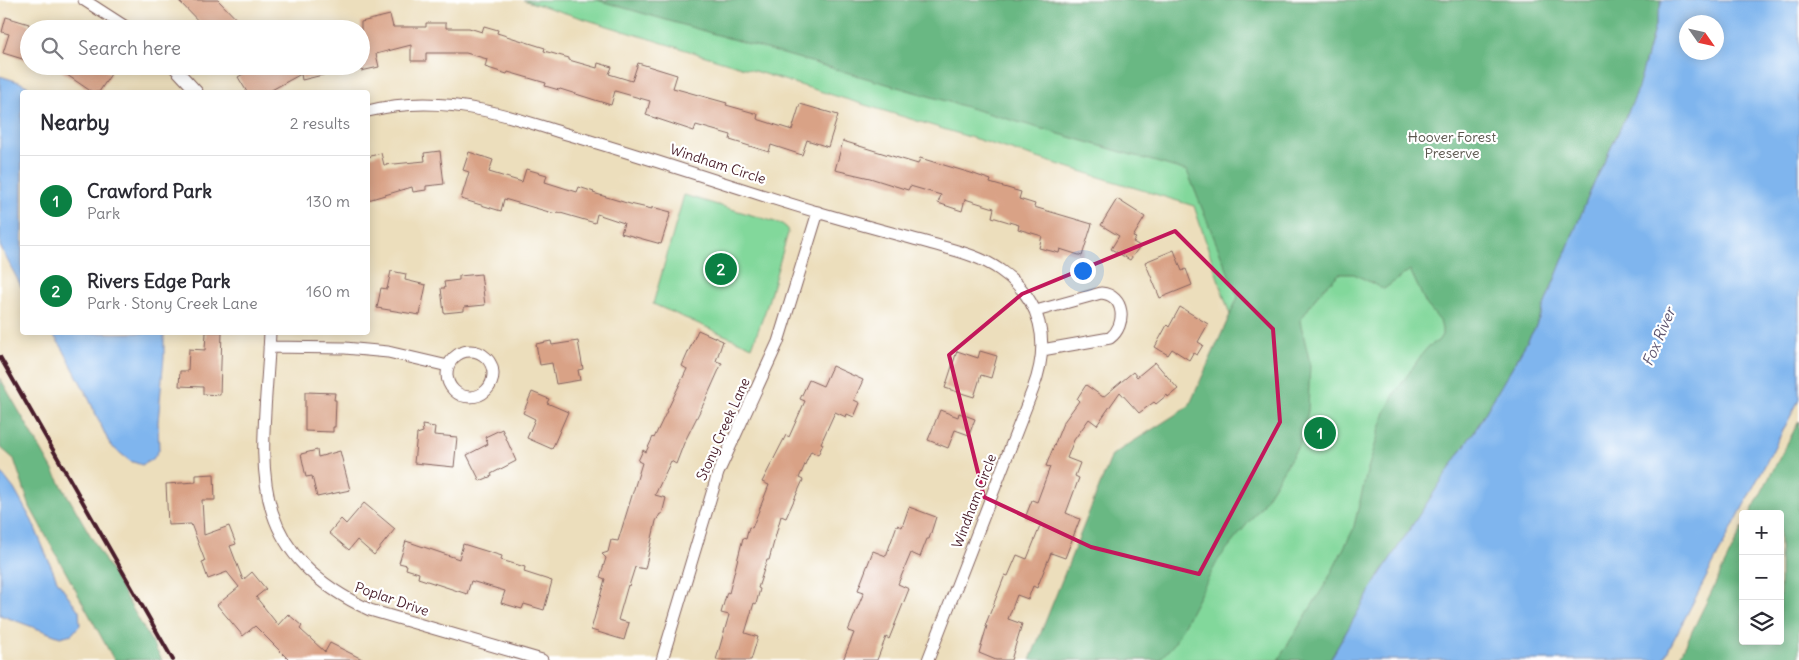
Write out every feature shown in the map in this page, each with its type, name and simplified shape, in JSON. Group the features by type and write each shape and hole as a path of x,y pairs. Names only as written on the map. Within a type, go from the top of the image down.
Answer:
{"street":[{"path":"84,0 115,20"},
{"path":"181,75 195,90"},
{"name":"Windham Circle","path":"370,110 382,107 420,103 483,110 622,150 818,212 965,254 1000,270 1013,281 1036,311 1040,324 1041,364 1035,385 928,660"},
{"name":"Stony Creek Lane","path":"662,660 718,473 778,342 818,212"},
{"path":"1036,311 1101,293 1114,297 1121,311 1120,327 1110,338 1042,350"},
{"name":"Poplar Drive","path":"270,335 264,403 263,473 272,511 283,539 300,562 324,584 344,598 370,610 542,660"},
{"path":"269,347 345,348 388,352 448,366"},
{"path":"472,350 479,352 490,361 494,375 488,390 474,397 465,397 458,394 448,382 448,366 457,354 472,350"}],"highlighted area":[{"path":"1175,231 1273,329 1280,422 1199,574 1091,547 984,497 949,355 1022,294"}],"green space":[{"name":"Hoover Forest Preserve","path":"523,0 1662,0 1330,660 1050,660 1205,416 1237,336 1194,206"},
{"name":"Hoover Forest Preserve","path":"597,0 1662,0 1636,95 1591,190 1535,328 1477,427 1377,579 1330,660 1278,660 1326,583 1353,530 1367,472 1385,412 1395,393 1422,354 1429,346 1438,341 1442,335 1440,321 1426,304 1410,270 1384,289 1354,274 1339,274 1318,294 1300,321 1310,363 1308,411 1299,445 1260,508 1218,560 1174,644 1159,660 1030,660 1112,455 1189,406 1238,297 1187,171"},
{"path":"684,195 782,224 787,228 788,233 766,309 752,347 653,304"},
{"path":"0,378 162,660 114,660 30,507 14,459 0,447"},
{"path":"1799,421 1799,660 1678,660 1739,535 1739,645 1784,645 1784,510 1752,510"}],"water":[{"name":"Fox River","path":"1662,0 1799,0 1799,400 1741,510 1739,510 1739,515 1663,660 1330,660 1377,579 1477,427 1535,328 1591,190 1636,95"},
{"path":"0,76 35,90 20,90 20,284 0,246"},
{"path":"53,335 164,335 164,357 158,422 159,450 153,459 142,465 130,461 110,445 63,349"},
{"path":"0,471 14,489 32,521 57,580 79,611 80,625 72,634 60,637 0,615"}],"building":[{"path":"178,0 218,0 237,20 197,20"},
{"path":"390,15 393,27 426,27 426,23 446,23 446,28 469,28 482,32 484,26 498,30 497,33 545,48 544,51 569,58 569,60 597,68 598,63 612,67 609,74 632,81 638,63 677,75 673,88 727,103 726,105 758,114 757,119 792,130 800,104 838,115 828,147 807,140 802,155 771,145 769,152 730,140 731,135 696,125 694,131 646,115 650,101 615,91 611,105 545,86 546,83 485,67 487,59 466,53 426,53 426,61 411,61 411,45 376,54 379,67 370,69 369,20"},
{"path":"6,17 20,21 20,58 3,53 9,34 2,32"},
{"path":"67,75 110,75 100,90 89,90"},
{"path":"241,75 299,75 272,90 246,90 238,77"},
{"path":"301,75 323,75 302,80"},
{"path":"843,141 918,164 920,158 971,173 991,180 990,183 1021,192 1019,199 1035,204 1034,207 1092,224 1082,256 1060,249 1059,253 1039,248 1042,236 1018,229 1019,225 992,217 994,208 965,199 962,211 938,203 941,195 910,186 908,190 870,178 835,170"},
{"path":"440,151 444,184 426,186 426,190 413,192 412,187 370,199 370,156 381,153 384,165 425,161 424,153"},
{"path":"469,152 493,160 489,172 522,182 526,169 547,175 545,182 577,192 579,187 630,204 671,212 661,244 621,233 624,223 597,214 595,223 504,199 501,211 461,199 469,172 463,170"},
{"path":"1117,199 1145,217 1133,237 1136,238 1133,242 1140,246 1130,260 1111,249 1119,236 1101,225"},
{"path":"1174,250 1182,271 1186,269 1192,285 1160,298 1145,262"},
{"path":"391,271 406,274 405,280 426,285 420,315 377,308 381,288 387,289"},
{"path":"481,274 485,305 464,307 464,311 444,313 441,288 445,288 444,282 459,280 459,276"},
{"path":"1180,307 1208,324 1198,342 1203,345 1197,355 1193,353 1189,360 1172,349 1168,355 1155,347"},
{"path":"698,330 723,341 716,361 722,363 676,464 671,461 655,495 666,498 662,514 660,514 656,521 645,569 635,567 628,585 618,620 629,623 624,640 591,630 605,579 600,577 606,558 602,554 608,552 611,540 618,541 642,463 638,461 643,450 646,452 654,438 687,369 682,366"},
{"path":"206,335 222,335 220,395 203,394 203,387 179,386 180,371 188,371 189,349 205,350"},
{"path":"551,341 552,345 578,341 583,369 578,370 580,380 556,384 552,363 540,365 536,344"},
{"path":"957,351 978,358 980,351 997,356 991,378 981,375 974,397 945,388"},
{"path":"1155,362 1178,389 1168,397 1167,395 1156,404 1154,402 1139,413 1120,392 1097,425 1089,419 1074,440 1067,458 1080,463 1075,476 1079,478 1066,513 1080,519 1065,558 1051,553 1037,588 1033,586 1028,599 1017,595 1008,619 1022,624 1011,660 996,660 979,653 987,626 985,626 1005,575 1008,576 1017,555 1027,559 1041,524 1025,518 1032,500 1037,502 1050,467 1046,466 1063,423 1079,401 1077,399 1080,394 1086,385 1103,397 1133,372 1137,377"},
{"path":"832,366 863,380 854,400 860,403 854,417 847,414 846,417 835,412 821,443 823,444 818,455 811,451 799,478 803,480 786,518 781,516 769,560 767,560 758,588 760,589 756,604 754,603 745,633 758,637 751,660 716,660 729,615 721,613 727,592 729,593 743,538 746,539 749,527 752,528 769,485 762,482 786,435 789,437 805,401 800,399 809,380 823,386"},
{"path":"305,392 335,393 335,427 333,427 333,432 305,431"},
{"path":"532,392 549,399 547,403 568,412 552,449 527,438 535,419 523,413"},
{"path":"940,410 958,417 959,413 975,419 969,435 955,430 948,448 928,440"},
{"path":"422,425 435,427 434,435 457,437 454,467 414,463 417,434 423,432"},
{"path":"502,429 516,461 480,481 467,455 488,444 485,437"},
{"path":"317,450 318,457 340,451 350,490 317,497 312,476 306,477 301,454"},
{"path":"214,474 215,500 202,500 204,535 229,526 236,544 230,546 243,580 252,572 266,589 256,597 278,625 288,614 302,626 300,629 325,652 330,643 364,660 289,660 255,626 243,636 217,605 239,587 227,572 208,579 202,562 205,561 191,524 168,525 166,484 196,482 196,475"},
{"path":"364,503 395,529 374,555 357,540 349,550 329,533 341,519 346,524"},
{"path":"909,507 936,517 929,539 927,539 920,557 911,553 898,584 909,589 889,639 886,637 877,660 843,660 854,633 848,631 864,592 858,590 873,551 886,556 897,525 902,527"},
{"path":"406,541 459,559 463,544 502,556 501,560 525,567 524,572 552,581 544,610 524,604 522,609 501,603 505,591 471,581 467,594 418,578 419,573 406,569 407,565 399,563"}],"railway":[{"path":"0,357 173,660"}],"place":[{"name":"Rivers Edge Park","path":"721,269"},
{"name":"Crawford Park","path":"1320,433"}]}
